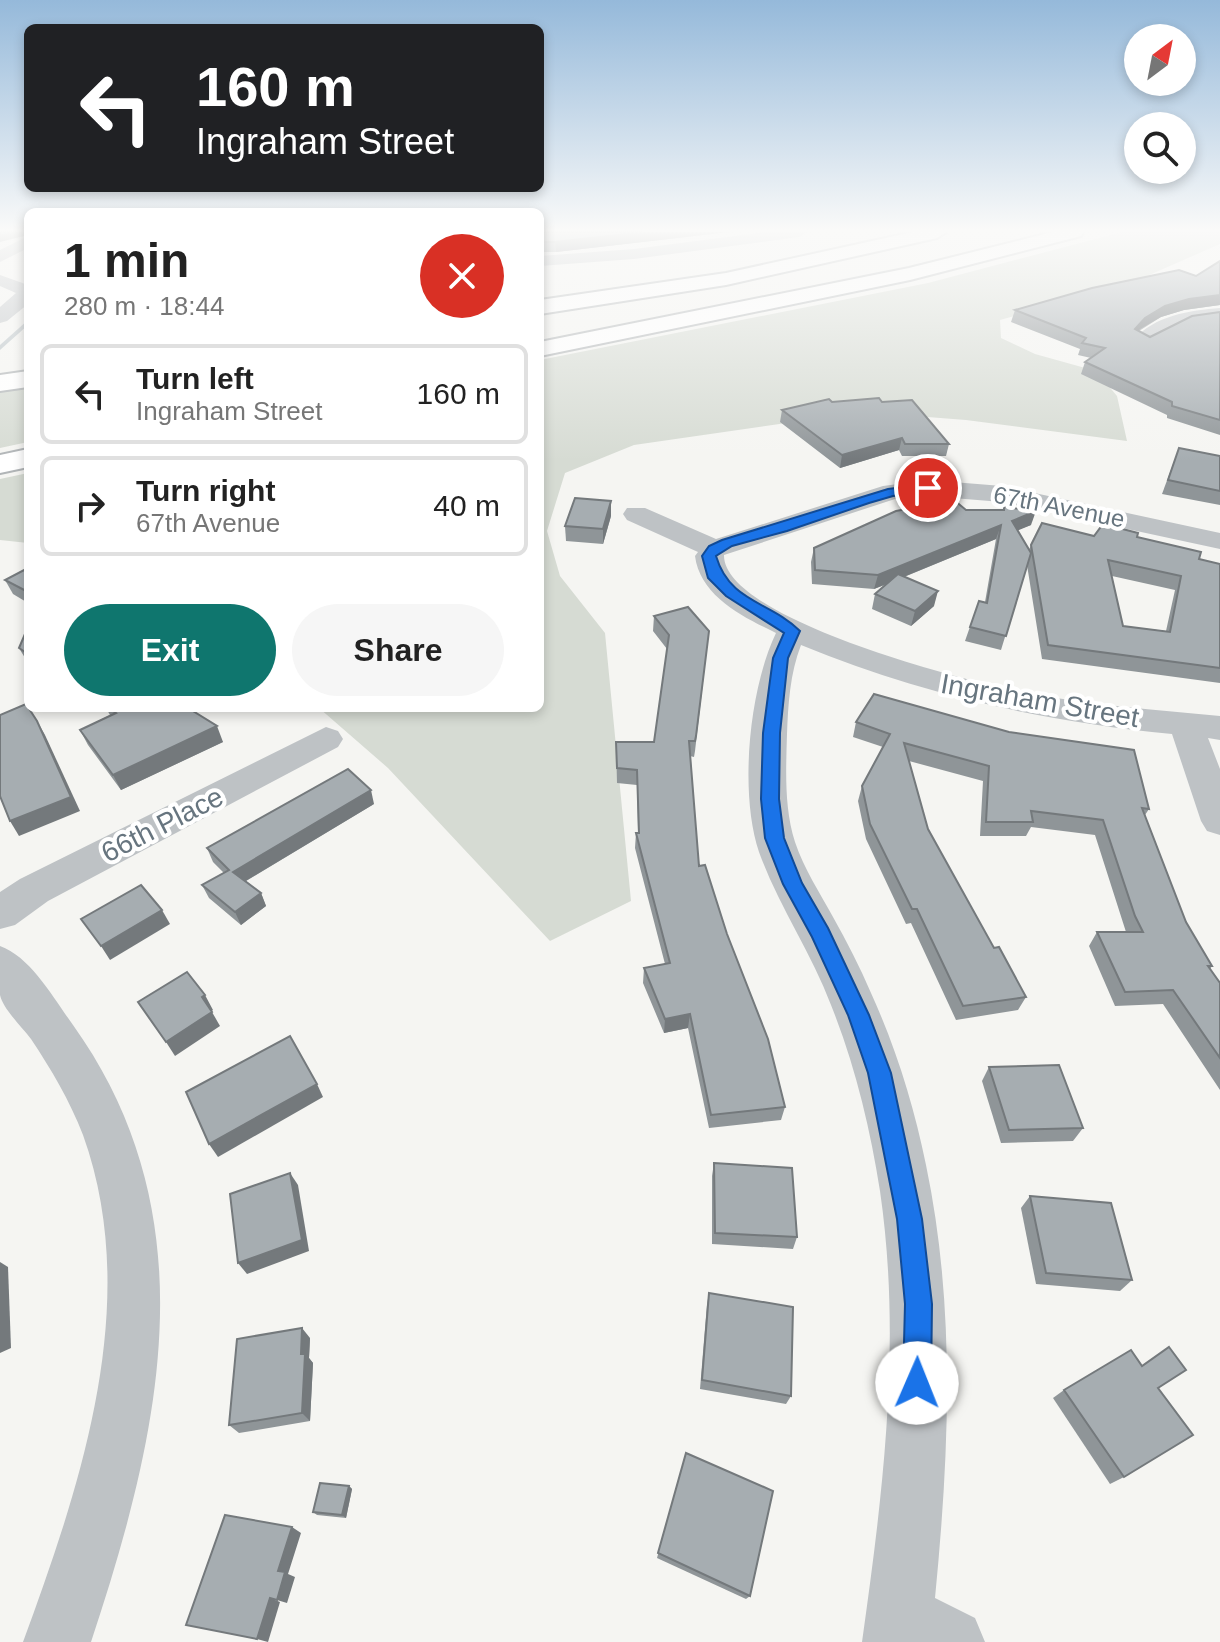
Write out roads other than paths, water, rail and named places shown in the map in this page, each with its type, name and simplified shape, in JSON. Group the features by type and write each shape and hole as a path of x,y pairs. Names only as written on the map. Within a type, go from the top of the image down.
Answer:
{"highway":[{"path":"544,348 739,309"},
{"path":"0,383 24,380"},
{"path":"0,464 24,459"}],"street":[{"path":"1144,340 1162,326 1179,319 1220,314"},
{"name":"67th Avenue","path":"714,549 892,492 928,488 1002,494 1220,541"},
{"path":"636,514 714,549"},
{"name":"Ingraham Street","path":"714,549 709,556 715,578 731,593 792,631 937,682 1002,699 1079,712 1203,726"},
{"path":"792,631 780,658 771,733 770,799 774,838 793,884 821,934 859,1015 880,1073 896,1142 911,1233 919,1304 915,1633"},
{"path":"1203,726 1220,821"},
{"name":"66th Place","path":"0,913 34,890 326,739"},
{"path":"0,964 45,1022 81,1079 108,1138 132,1224 136,1301 120,1437 94,1540 57,1642"}],"waterway":[{"path":"0,348 24,326"}]}
